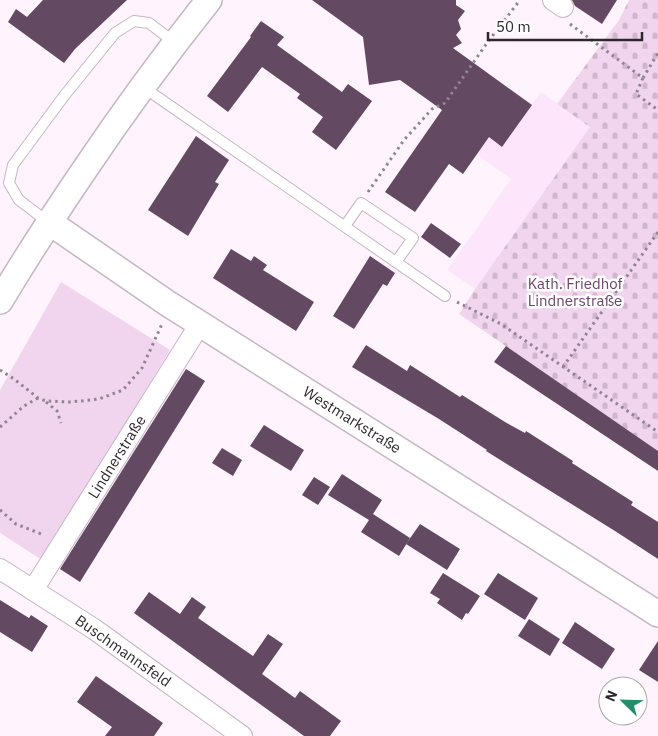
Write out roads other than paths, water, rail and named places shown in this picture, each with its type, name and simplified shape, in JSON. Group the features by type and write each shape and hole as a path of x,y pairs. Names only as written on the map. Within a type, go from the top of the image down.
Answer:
{"street":[{"path":"0,301 49,222 142,86 174,42 209,0"},
{"name":"Westmarkstraße","path":"49,222 171,306 658,614"},
{"name":"Lindnerstraße","path":"33,590 200,324"},
{"name":"Buschmannsfeld","path":"0,569 94,629 242,736"}],"lane":[{"path":"49,222 19,200 9,183 13,165 64,96 115,33 134,21 149,23 174,42"},
{"path":"142,86 444,296"},
{"path":"345,226 361,203 412,238 396,262"}],"park label":[{"name":"Kath. Friedhof Lindnerstraße","path":"575,292"}]}
